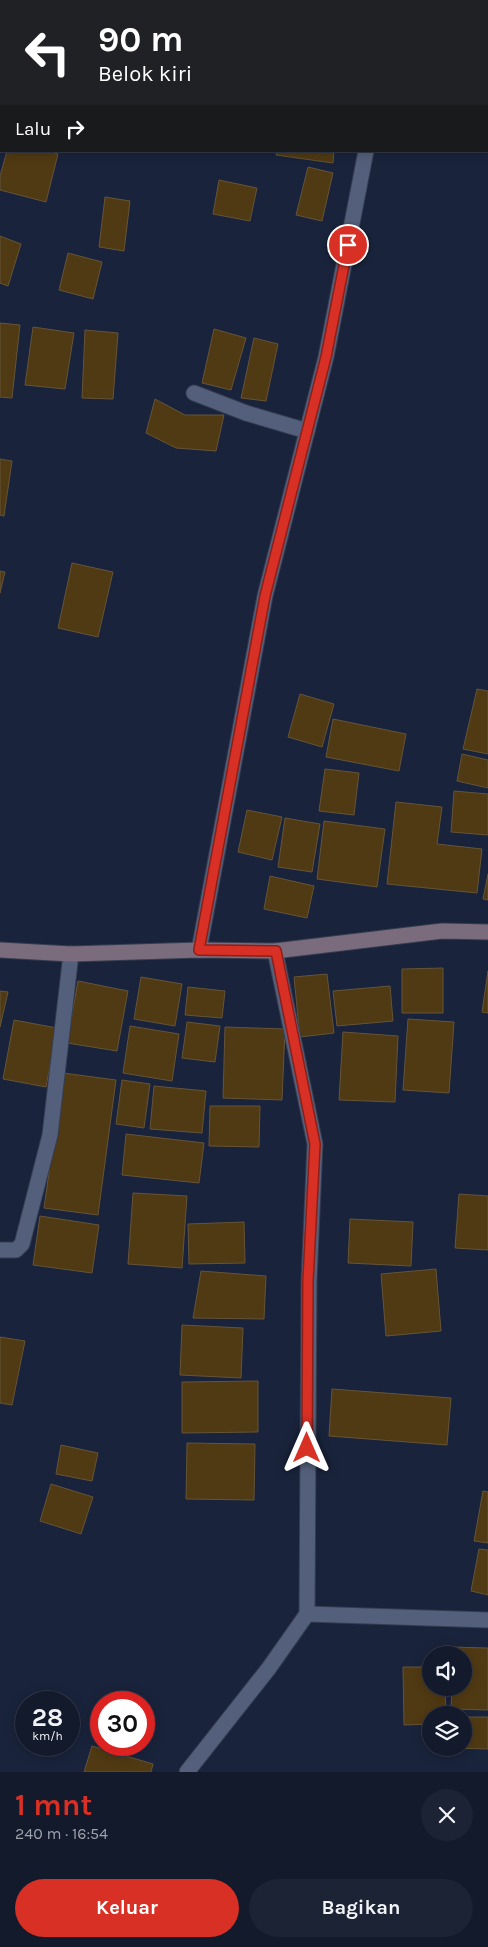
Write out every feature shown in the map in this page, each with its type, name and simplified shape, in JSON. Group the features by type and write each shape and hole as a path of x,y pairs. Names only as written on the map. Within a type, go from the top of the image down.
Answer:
{"main road":[{"path":"0,950 71,954 199,950 276,951 442,931 488,932"}],"street":[{"path":"199,950 265,596 326,357 366,152"},
{"path":"194,393 246,413 307,431"},
{"path":"187,1772 269,1668 308,1614 308,1281 315,1144 276,951"},
{"path":"0,1250 16,1250 22,1244 48,1144 71,954"},
{"path":"308,1614 488,1620"}],"building":[{"path":"7,152 51,152 58,154 46,202 0,190 0,176"},
{"path":"277,152 334,152 333,163 276,155"},
{"path":"308,167 333,173 322,221 296,215"},
{"path":"219,180 257,188 250,221 213,214"},
{"path":"105,197 130,201 124,251 99,247"},
{"path":"0,236 21,244 8,286 0,283"},
{"path":"68,253 102,262 93,299 59,290"},
{"path":"0,323 20,325 12,398 0,397"},
{"path":"33,327 74,333 65,389 25,385"},
{"path":"214,329 246,338 231,390 202,383"},
{"path":"85,330 118,333 113,399 82,398"},
{"path":"254,338 278,344 266,401 241,398"},
{"path":"155,399 185,415 224,415 216,451 176,448 146,433"},
{"path":"0,459 12,461 4,516 0,515"},
{"path":"72,563 113,572 98,637 58,628"},
{"path":"0,571 5,572 0,593"},
{"path":"477,689 488,691 488,754 463,749"},
{"path":"300,694 334,704 322,747 288,737"},
{"path":"333,719 406,734 399,771 326,757"},
{"path":"462,754 488,760 488,788 457,781"},
{"path":"325,769 359,773 354,815 319,811"},
{"path":"454,791 488,794 488,835 451,832"},
{"path":"396,802 442,807 437,844 482,849 477,893 387,884"},
{"path":"247,810 282,817 272,860 238,852"},
{"path":"285,818 320,824 312,872 278,867"},
{"path":"324,821 385,829 377,887 317,879"},
{"path":"488,874 488,900 483,899"},
{"path":"270,876 314,886 307,918 264,909"},
{"path":"443,968 443,1013 402,1013 402,969"},
{"path":"488,971 488,1013 482,1012"},
{"path":"327,974 334,1033 300,1037 294,977"},
{"path":"141,977 182,984 175,1026 134,1019"},
{"path":"78,981 128,991 117,1051 67,1043"},
{"path":"390,986 393,1021 337,1026 333,991"},
{"path":"188,987 225,991 222,1018 185,1015"},
{"path":"0,991 8,992 0,1027"},
{"path":"408,1019 454,1022 449,1093 403,1090"},
{"path":"14,1020 57,1028 46,1087 3,1079"},
{"path":"187,1022 220,1026 215,1062 182,1058"},
{"path":"130,1026 179,1034 172,1081 123,1073"},
{"path":"225,1027 285,1029 282,1100 223,1098"},
{"path":"343,1032 398,1036 395,1102 339,1100"},
{"path":"63,1073 116,1080 98,1215 44,1208"},
{"path":"122,1080 150,1084 144,1128 116,1124"},
{"path":"154,1086 206,1091 202,1133 150,1129"},
{"path":"210,1106 260,1106 259,1147 209,1146"},
{"path":"126,1134 204,1143 199,1183 122,1175"},
{"path":"133,1193 187,1196 182,1268 128,1264"},
{"path":"459,1194 488,1196 488,1250 455,1248"},
{"path":"40,1216 99,1225 92,1273 33,1265"},
{"path":"350,1219 413,1222 411,1266 348,1263"},
{"path":"244,1222 245,1263 189,1264 188,1224"},
{"path":"436,1269 441,1331 386,1336 381,1274"},
{"path":"201,1271 266,1276 264,1319 193,1318"},
{"path":"182,1325 243,1328 241,1378 180,1375"},
{"path":"0,1337 25,1341 12,1405 0,1403"},
{"path":"258,1381 258,1432 182,1433 182,1382"},
{"path":"332,1389 451,1398 447,1445 329,1436"},
{"path":"187,1443 255,1444 254,1500 186,1499"},
{"path":"61,1445 98,1453 92,1481 56,1474"},
{"path":"51,1484 93,1497 81,1534 40,1521"},
{"path":"483,1491 488,1492 488,1543 474,1541"},
{"path":"479,1549 488,1550 488,1595 471,1591"},
{"path":"472,1648 488,1648 488,1710 472,1710 472,1706 451,1706 452,1696 472,1696"},
{"path":"403,1667 422,1667 422,1696 445,1696 446,1706 422,1706 422,1724 404,1725"},
{"path":"472,1717 488,1717 488,1749 472,1749"},
{"path":"90,1752 90,1756 126,1756 153,1764 151,1772 84,1772"}],"route":[{"path":"307,1448 308,1281 315,1144 276,951 199,950 265,596 326,357 348,245"}]}
